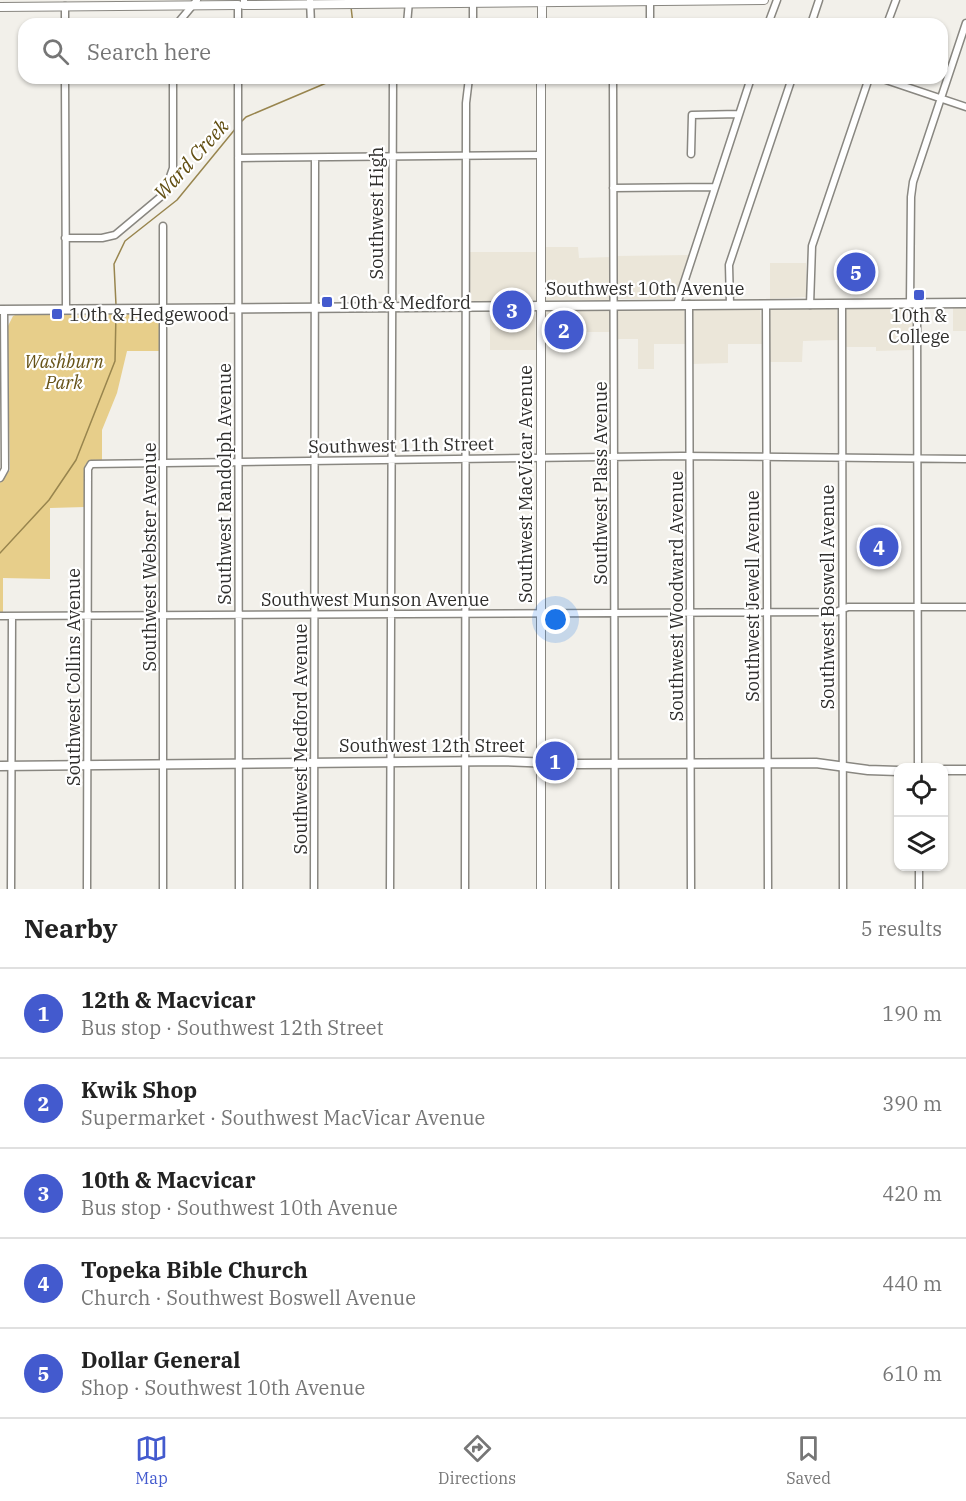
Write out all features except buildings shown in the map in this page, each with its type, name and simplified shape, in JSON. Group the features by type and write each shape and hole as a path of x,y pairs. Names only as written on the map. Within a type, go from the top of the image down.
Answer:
{"main road":[{"name":"Southwest 10th Avenue","path":"2,310 966,303"},
{"name":"Southwest 12th Street","path":"0,766 466,761 615,764 816,763 894,771"},
{"path":"948,770 966,770"}],"street":[{"path":"650,0 650,18"},
{"path":"0,7 40,3 310,2 363,4 473,1 764,0"},
{"path":"770,18 777,0"},
{"path":"813,18 819,0"},
{"path":"889,18 896,0"},
{"path":"473,1 473,18"},
{"path":"542,1 542,18"},
{"path":"310,2 311,18"},
{"path":"408,18 409,2"},
{"path":"182,18 195,3"},
{"path":"239,18 242,3"},
{"path":"948,78 966,23"},
{"path":"65,84 66,309"},
{"path":"65,238 102,238 115,235 164,194 173,168 173,84"},
{"name":"Southwest Randolph Avenue","path":"238,84 240,461 238,889"},
{"name":"Southwest High","path":"390,889 393,84"},
{"path":"465,889 465,156 468,84"},
{"name":"Southwest MacVicar Avenue","path":"541,84 539,458 541,889"},
{"name":"Southwest Plass Avenue","path":"613,84 615,889"},
{"path":"677,304 749,84"},
{"path":"730,304 729,265 790,84"},
{"path":"810,305 812,246 867,84"},
{"path":"897,84 966,107"},
{"path":"918,763 917,458 911,191 946,84"},
{"path":"691,154 692,115 739,114"},
{"path":"238,158 541,155"},
{"name":"Southwest Medford Avenue","path":"314,889 315,158"},
{"path":"614,188 714,187"},
{"name":"Southwest Webster Avenue","path":"163,226 163,889"},
{"name":"Southwest Woodward Avenue","path":"689,304 692,889"},
{"name":"Southwest Jewell Avenue","path":"766,304 768,889"},
{"name":"Southwest Boswell Avenue","path":"842,305 843,889"},
{"path":"0,478 3,394 2,310"},
{"name":"Southwest 11th Street","path":"89,465 164,462 539,458 966,459"},
{"name":"Southwest Collins Avenue","path":"87,889 89,465"},
{"name":"Southwest Munson Avenue","path":"0,616 691,613 966,607"},
{"path":"11,889 12,616"},
{"path":"919,871 919,889"}],"shaded area":[{"path":"544,247 578,247 579,258 610,257 609,300 546,300"},
{"path":"468,252 538,252 536,300 471,302 468,298"},
{"path":"689,255 674,299 616,299 616,256"},
{"path":"770,263 806,263 806,297 770,299"},
{"path":"953,307 966,308 966,331 953,331"},
{"path":"694,308 760,309 762,344 728,344 728,363 692,364 691,311"},
{"path":"909,308 913,313 913,350 876,351 876,347 844,347 846,309"},
{"path":"535,309 536,350 490,350 490,310"},
{"path":"543,309 610,309 610,332 579,332 578,338 542,338"},
{"path":"618,309 684,309 685,344 654,344 654,369 638,369 638,339 617,339"},
{"path":"772,309 837,309 838,340 803,341 802,362 768,362 768,312"}],"green space":[{"name":"Washburn Park","path":"20,313 159,313 160,351 127,351 117,393 102,430 102,460 91,460 85,465 85,507 50,508 50,579 3,578 3,613 0,613 0,483 10,470 7,328 13,316"}],"waterway":[{"name":"Ward Creek","path":"351,7 352,18"},
{"name":"Ward Creek","path":"241,122 246,117 324,84"},
{"name":"Ward Creek","path":"116,305 114,264 125,241 177,200 236,128"},
{"name":"Ward Creek","path":"0,553 49,500 76,460 115,361 116,313"}],"place":[{"name":"Dollar General","path":"856,272"},
{"name":"10th & College","path":"919,295"},
{"name":"10th & Medford","path":"327,302"},
{"name":"10th & Macvicar","path":"512,310"},
{"name":"10th & Hedgewood","path":"57,314"},
{"name":"Kwik Shop","path":"564,330"},
{"name":"Topeka Bible Church","path":"879,547"},
{"name":"12th & Macvicar","path":"555,761"}]}
